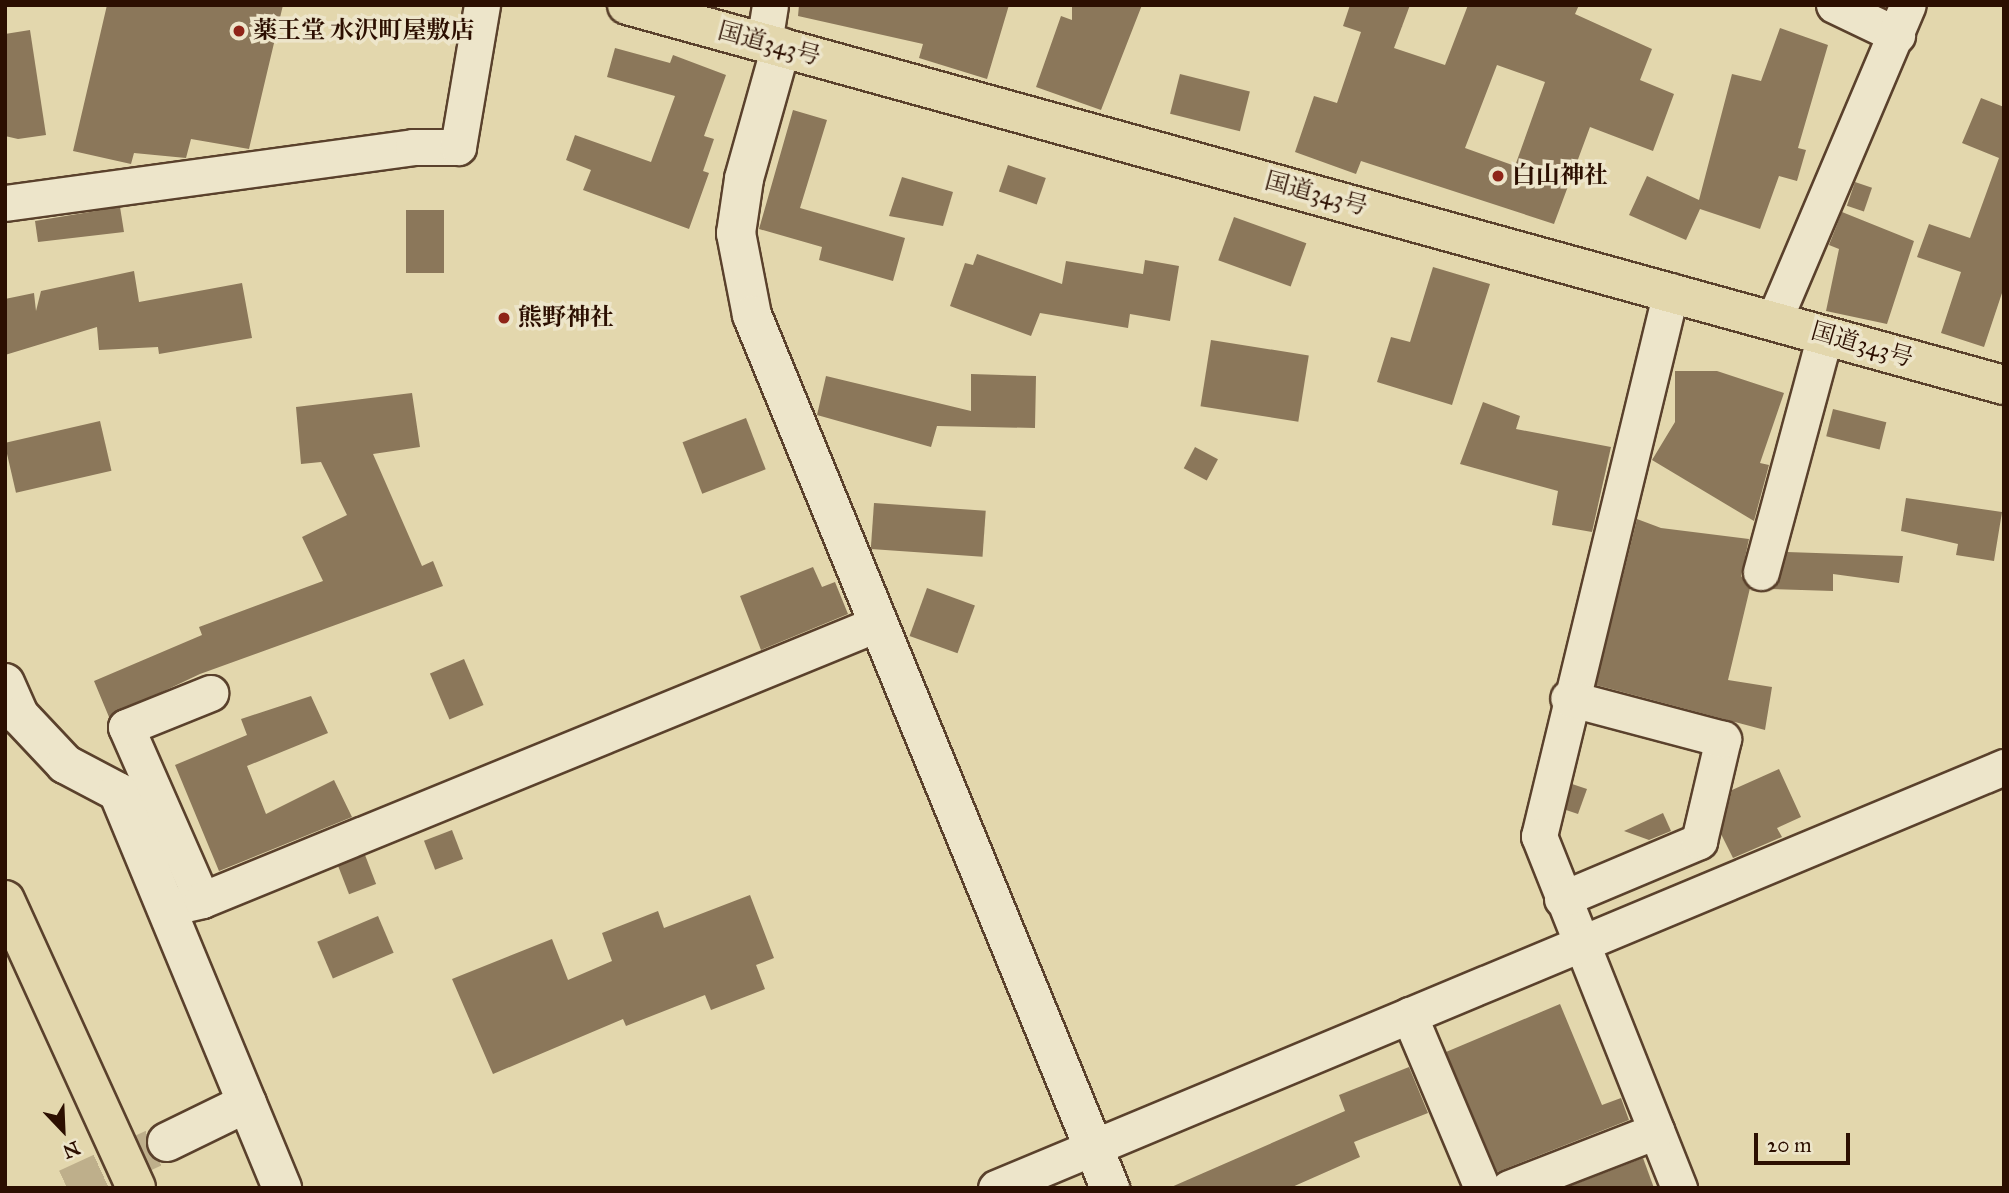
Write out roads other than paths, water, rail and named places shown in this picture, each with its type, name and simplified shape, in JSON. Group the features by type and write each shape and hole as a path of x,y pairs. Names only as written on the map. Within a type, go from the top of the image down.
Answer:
{"highway":[{"name":"国道343号","path":"627,5 2004,384"},
{"path":"5,900 136,1188"}],"street":[{"path":"5,202 413,147 458,147 482,5"},
{"path":"770,5 772,45 744,179 736,233 743,281 879,623 1110,1188"},
{"path":"1774,320 1902,20 1835,5"},
{"path":"1671,291 1568,698 1539,836 1570,921 1679,1188"},
{"path":"1761,572 1825,335"},
{"path":"185,904 879,623"},
{"path":"5,683 20,716 65,764 118,792 185,904"},
{"path":"210,693 126,727 247,1103 282,1188"},
{"path":"996,1188 1409,1015 1570,921 1699,841 1723,739 1568,698"},
{"path":"1570,921 2004,767"},
{"path":"1409,1015 1482,1188"},
{"path":"167,1142 247,1103"},
{"path":"1509,1188 1656,1131"}],"tunnel":[{"path":"67,1188 167,1142"}],"place":[{"name":"薬王堂 水沢町屋敷店","path":"239,31"},
{"name":"白山神社","path":"1498,176"},
{"name":"熊野神社","path":"504,318"}]}
